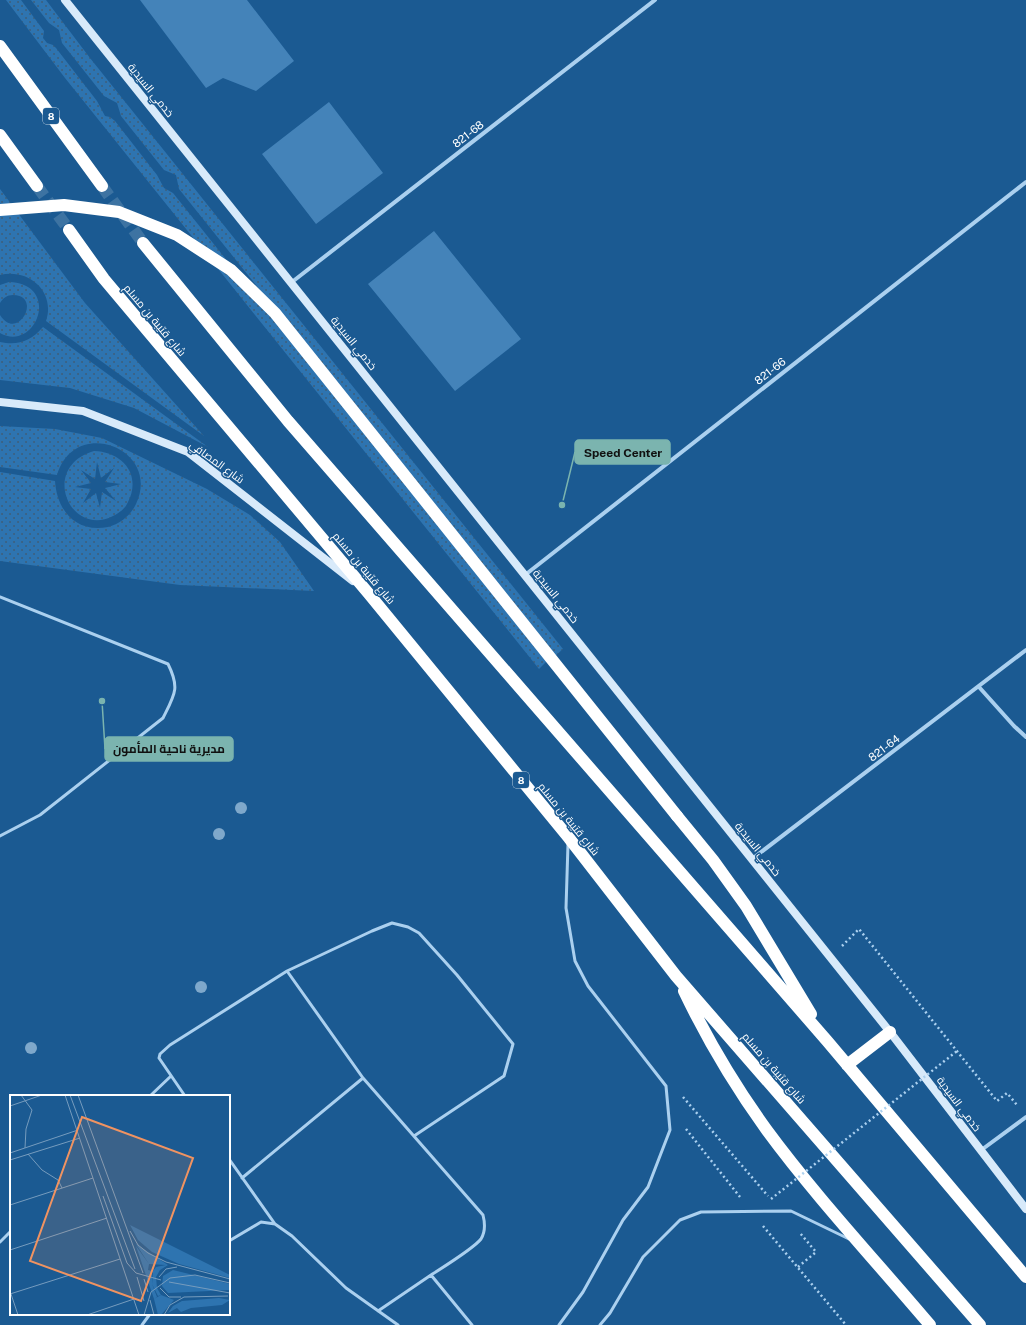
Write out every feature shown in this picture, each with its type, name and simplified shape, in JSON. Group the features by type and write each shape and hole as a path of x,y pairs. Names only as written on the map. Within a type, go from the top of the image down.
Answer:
{"highway":[{"name":"8","path":"0,46 102,186"},
{"path":"0,135 37,186"},
{"path":"0,210 64,205 119,212 177,235 230,270 274,313 713,860 746,906 828,1042"},
{"name":"شارع قتيبة بن مسلم","path":"69,230 104,279 369,594 569,838 676,976 980,1325"},
{"path":"142,243 278,408 828,1042 1026,1277"},
{"path":"676,976 718,1055 746,1099 792,1163 930,1325"},
{"path":"848,1066 890,1032"}],"street":[{"name":"خدمي السيدية","path":"65,0 292,282 890,1032 1026,1209"},
{"name":"821-68","path":"292,282 655,0"},
{"name":"821-66","path":"525,575 1026,182"},
{"name":"شارع المصافي","path":"0,402 83,411 188,452 369,594"},
{"name":"821-64","path":"752,859 1026,650"},
{"path":"979,687 1014,726 1026,737"},
{"path":"980,1151 1026,1117"}],"lane":[{"path":"0,598 168,664 176,680 173,698 163,718 40,814 0,836"},
{"path":"560,1325 583,1292 623,1220 648,1187 670,1130 666,1086 588,986 575,961 566,908 569,838"},
{"path":"184,1095 159,1058 160,1054 170,1045 287,971 392,923 408,926 419,933 457,975 513,1044 504,1076 414,1136"},
{"path":"287,971 363,1078 483,1215 486,1225 481,1239 452,1262 378,1311"},
{"path":"151,1095 171,1076"},
{"path":"242,1178 363,1078"},
{"path":"230,1160 275,1224 292,1236 346,1288 398,1325"},
{"path":"600,1325 610,1313 643,1257 680,1220 701,1212 791,1210 864,1247"},
{"path":"230,1240 261,1222 275,1224"},
{"path":"0,1242 10,1232"},
{"path":"431,1275 472,1325"},
{"path":"142,1325 149,1315"}],"path":[{"path":"830,957 859,929 997,1101 1007,1093"},
{"path":"771,1199 957,1051"},
{"path":"682,1096 816,1252 798,1267"}],"shaded area":[{"path":"6,0 21,0 44,31 43,38 47,43 56,48 97,101 105,116 110,117 115,121 157,175 164,188 173,193 547,661 539,669 65,78"},
{"path":"31,0 46,0 90,58 563,649 554,657 179,189 176,175 164,170 121,116 117,103 104,96 62,43 59,30 49,23"},
{"path":"0,189 85,303 204,436 46,321 48,310 47,300 43,291 37,284 20,275 0,275"},
{"path":"9,282 25,286 35,294 39,304 38,316 33,326 24,334 13,337 0,333 0,315 7,322 14,324 20,321 27,309 26,302 22,297 13,295 5,297 0,303 0,285"},
{"path":"43,327 208,447 134,408 70,388 0,380 0,342 18,343 24,341 34,336"},
{"path":"0,426 55,429 102,438 207,489 250,515 280,542 314,591 180,585 0,561 0,472 55,481 60,502 64,510 70,518 86,527 108,527 121,521 134,508 141,485 137,468 127,455 113,446 97,443 81,446 67,457 57,475 0,467"},
{"path":"94,451 104,452 113,455 127,466 133,482 132,492 127,504 122,510 113,516 98,520 84,517 74,509 67,498 65,484 68,471 77,459","holes":["97,462 101,478 114,468 105,482 121,484 105,488 116,501 102,492 100,508 96,493 83,503 91,489 75,487 91,483 81,470 95,479"]}],"building":[{"path":"140,0 247,0 294,61 256,91 223,78 206,88"},
{"path":"329,102 383,173 316,224 262,154"},
{"path":"434,231 521,339 455,391 368,284"}],"tunnel":[{"path":"37,186 69,230"},
{"path":"102,186 143,243"}],"place":[{"name":"Speed Center","path":"562,505"},
{"name":"مديرية ناحية المأمون","path":"102,701"}]}
